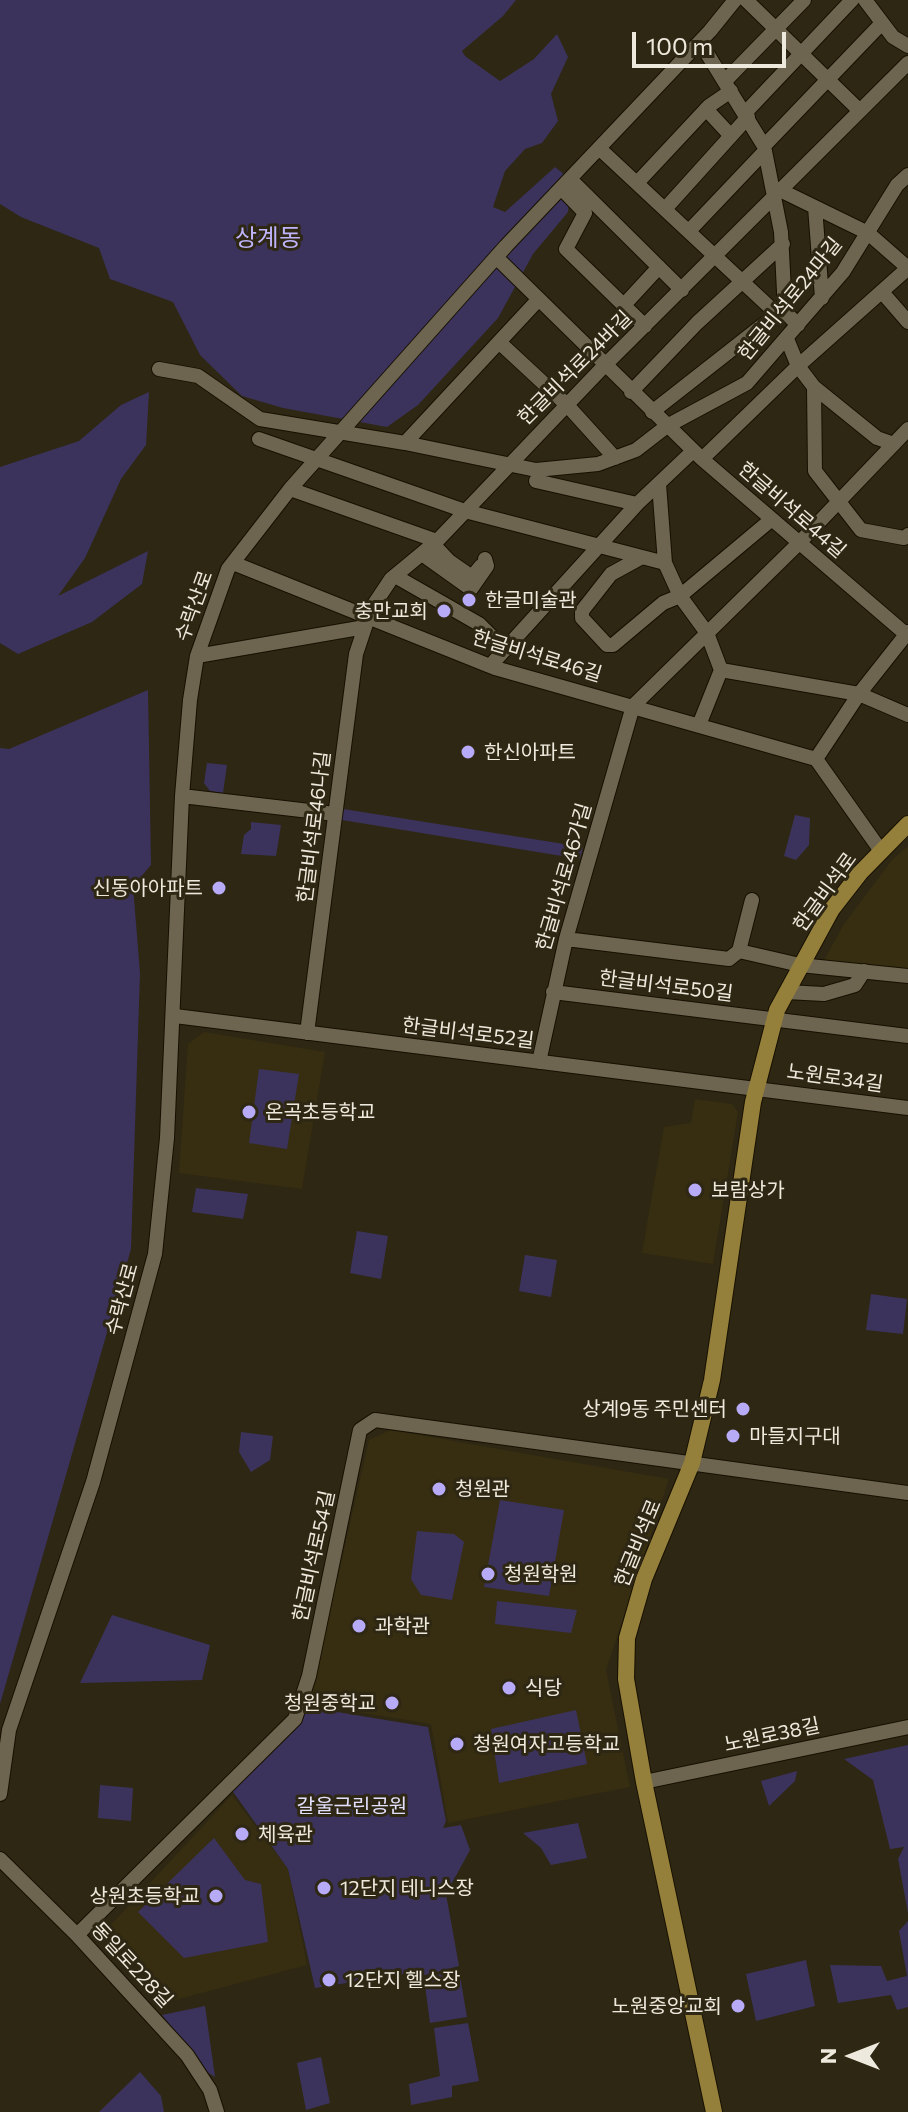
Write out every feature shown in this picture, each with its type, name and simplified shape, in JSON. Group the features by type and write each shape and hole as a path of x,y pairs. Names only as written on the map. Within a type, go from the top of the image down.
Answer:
{"main road":[{"name":"한글비석로","path":"714,2112 644,1782 626,1679 627,1638 644,1579 692,1463 712,1380 756,1088 775,1019 786,992 832,909 908,824"}],"street":[{"name":"수락산로","path":"0,1794 9,1730 93,1482 155,1254 175,1016 182,796 197,656 233,563 290,489 496,257 700,42 735,0"},
{"path":"746,0 860,111"},
{"path":"637,183 804,0"},
{"path":"665,209 852,0"},
{"path":"865,0 893,37 908,46"},
{"path":"689,231 882,23"},
{"path":"700,42 747,115 764,148 779,194 783,244 781,313"},
{"name":"한글비석로24바길","path":"367,621 395,576 431,546 604,366 908,63"},
{"path":"706,109 731,136"},
{"path":"600,149 742,280 798,325"},
{"name":"한글비석로24마길","path":"159,369 198,376 260,419 405,443 536,470 572,469 615,458 636,450 667,426 747,383 843,272 908,175"},
{"path":"566,185 682,290"},
{"path":"566,185 585,213 566,249 645,326"},
{"path":"490,666 637,504 697,455 908,268 868,233 815,207 779,194"},
{"path":"815,207 822,298"},
{"path":"631,392 742,280 783,244"},
{"name":"한글비석로44길","path":"496,257 697,455 907,634"},
{"path":"624,305 659,267"},
{"path":"882,292 908,322"},
{"path":"405,443 538,300"},
{"path":"652,412 781,313"},
{"path":"787,339 798,366 814,387 877,438 894,444"},
{"path":"499,342 567,405 615,458"},
{"path":"814,387 815,471 861,530 907,539"},
{"path":"633,706 799,543 908,429"},
{"path":"259,439 316,462 465,511 665,563"},
{"path":"536,481 637,504"},
{"path":"659,484 665,563 680,596 707,633 721,670 699,725"},
{"path":"290,489 431,546 471,589 487,566 485,559"},
{"path":"642,557 619,569 604,582 582,611 586,624 601,642 613,645 663,603 680,596 772,519"},
{"name":"한글비석로46길","path":"233,563 367,621 490,666 816,759"},
{"path":"395,576 479,624 505,650"},
{"path":"197,656 367,621"},
{"name":"한글비석로46나길","path":"307,1033 356,654 367,621"},
{"path":"881,851 816,759 859,694 907,634"},
{"path":"721,670 859,694 908,715"},
{"name":"한글비석로46가길","path":"539,1062 566,939 633,706"},
{"path":"182,796 335,814"},
{"path":"566,939 729,959 739,951 752,900"},
{"path":"739,951 800,965 908,976"},
{"path":"786,992 824,994 855,985 864,971"},
{"name":"한글비석로50길","path":"553,992 908,1036"},
{"name":"한글비석로52길","path":"175,1016 756,1088"},
{"name":"노원로34길","path":"756,1088 908,1108"},
{"name":"한글비석로54길","path":"77,1935 295,1719 309,1676 360,1430 375,1420 908,1493"},
{"name":"노원로38길","path":"644,1782 908,1727"},
{"name":"동일로228길","path":"0,1859 77,1935 187,2055 210,2090 217,2112"}],"shaded area":[{"path":"908,846 908,969 824,960 844,924 892,860"},
{"name":"온곡초등학교","path":"204,1032 325,1052 302,1189 179,1173 188,1044"},
{"path":"695,1099 732,1104 738,1112 713,1264 642,1253 664,1127 691,1123"},
{"name":"청원학원","path":"391,1430 669,1479 606,1670 630,1787 448,1823 431,1724 309,1704 369,1440"},
{"name":"상원초등학교","path":"232,1795 288,1869 307,1965 175,2000 106,1930"}],"green space":[{"path":"0,0 516,0 503,16 462,51 465,56 500,81 534,59 557,34 568,57 551,94 558,121 542,143 525,149 505,171 493,207 505,212 555,167 571,180 568,212 533,254 498,318 418,405 387,427 283,408 242,396 200,355 173,302 110,279 99,248 21,217 0,204"},
{"path":"149,392 146,445 121,479 85,558 58,596 148,551 142,584 92,622 18,654 0,643 0,467 79,441 121,405"},
{"path":"148,690 151,865 133,886 140,973 131,1249 0,1704 0,748 9,749"},
{"path":"207,763 227,765 223,793 210,791 204,783"},
{"path":"337,808 583,847 580,859 336,819"},
{"path":"795,815 810,818 809,845 796,860 784,856"},
{"path":"251,822 281,825 276,856 241,854 244,835 251,829"},
{"path":"259,1069 299,1074 287,1149 249,1143"},
{"path":"196,1188 248,1194 243,1219 192,1212"},
{"path":"357,1231 388,1236 381,1279 350,1273"},
{"path":"525,1255 557,1260 551,1297 519,1291"},
{"path":"871,1294 907,1299 903,1334 866,1330"},
{"path":"241,1432 273,1436 270,1460 251,1472 239,1452"},
{"path":"500,1500 564,1510 549,1596 484,1587"},
{"path":"417,1531 454,1534 464,1542 452,1600 421,1595 411,1579"},
{"path":"497,1601 577,1610 571,1633 495,1624"},
{"path":"112,1615 210,1645 202,1680 80,1683"},
{"name":"갈울근린공원","path":"307,1707 428,1727 446,1821 443,1828 461,1825 470,1850 446,1894 459,1966 421,1976 409,1973 315,1988 288,1869 231,1789 288,1732"},
{"path":"576,1710 587,1764 499,1783 491,1729"},
{"path":"908,1745 908,1913 898,1859 904,1847 890,1849 873,1780 844,1759"},
{"path":"797,1771 795,1781 769,1806 761,1781"},
{"path":"100,1785 133,1788 131,1821 98,1818"},
{"path":"578,1823 587,1858 551,1865 541,1848 523,1833"},
{"path":"214,1838 245,1880 261,1884 268,1942 184,1958 138,1912"},
{"path":"908,1921 908,2007 897,2010 891,1995 838,2003 830,1965 881,1966 887,1981 907,1976 899,1931"},
{"path":"806,1960 815,2006 756,2021 746,1974"},
{"path":"459,1970 467,2017 430,2023 424,1978"},
{"path":"205,2006 215,2077 207,2072 162,2015"},
{"path":"468,2023 479,2081 452,2086 452,2097 411,2105 409,2084 440,2076 434,2028"},
{"path":"321,2057 330,2103 306,2110 297,2063"},
{"path":"140,2072 161,2096 164,2112 99,2112"}],"place":[{"name":"한글미술관","path":"469,600"},
{"name":"충만교회","path":"444,611"},
{"name":"한신아파트","path":"468,752"},
{"name":"신동아아파트","path":"219,888"},
{"name":"온곡초등학교","path":"249,1112"},
{"name":"보람상가","path":"695,1190"},
{"name":"상계9동 주민센터","path":"743,1409"},
{"name":"마들지구대","path":"733,1436"},
{"name":"청원관","path":"439,1489"},
{"name":"청원학원","path":"488,1574"},
{"name":"과학관","path":"359,1626"},
{"name":"식당","path":"509,1688"},
{"name":"청원중학교","path":"392,1703"},
{"name":"청원여자고등학교","path":"457,1744"},
{"name":"체육관","path":"242,1834"},
{"name":"12단지 테니스장","path":"324,1888"},
{"name":"상원초등학교","path":"216,1896"},
{"name":"12단지 헬스장","path":"329,1980"},
{"name":"노원중앙교회","path":"738,2006"}],"district":[{"name":"상계동","path":"268,238"}]}
